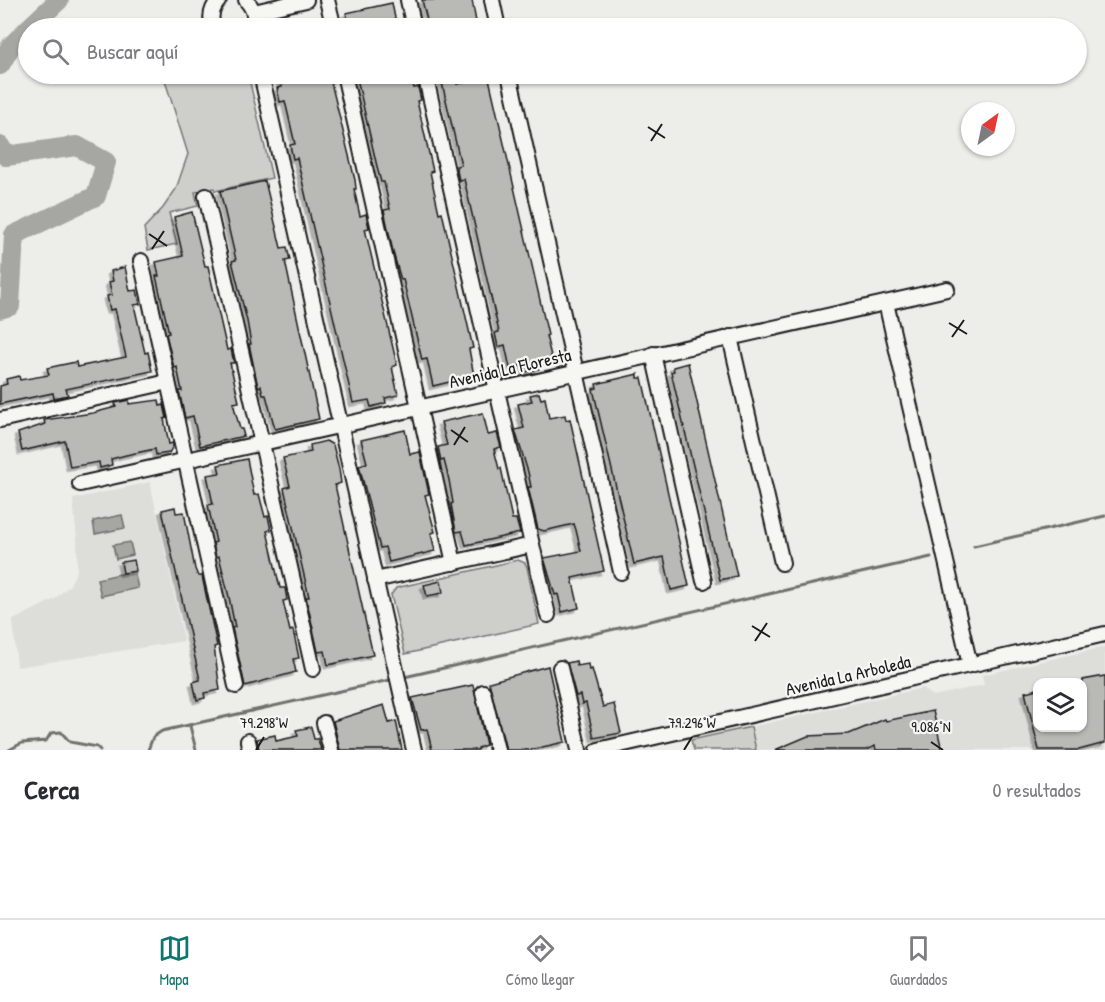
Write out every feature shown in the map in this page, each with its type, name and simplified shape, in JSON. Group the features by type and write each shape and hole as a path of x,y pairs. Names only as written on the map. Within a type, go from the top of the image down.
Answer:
{"street":[{"path":"211,18 211,13 219,0"},
{"path":"246,0 255,18"},
{"path":"254,12 306,0"},
{"path":"327,0 332,18"},
{"path":"408,0 412,18"},
{"path":"492,0 496,18"},
{"path":"263,84 414,750"},
{"path":"346,84 454,562"},
{"path":"426,84 548,615"},
{"path":"510,84 621,572"},
{"path":"206,196 313,669"},
{"path":"141,261 236,686"},
{"name":"Avenida La Floresta","path":"80,484 947,289"},
{"path":"886,303 970,665"},
{"path":"730,337 782,563"},
{"path":"653,354 704,581"},
{"path":"0,420 168,382"},
{"path":"375,580 532,545"},
{"name":"Avenida La Arboleda","path":"598,750 651,744 1105,634"},
{"path":"560,668 579,750"},
{"path":"483,692 497,750"},
{"path":"324,723 331,750"}],"shaded area":[{"path":"166,84 250,84 272,178 215,191 214,188 195,192 198,206 169,213 177,244 148,250 144,228 163,208 176,189 188,154"},
{"path":"150,482 184,641 17,667 13,620 55,599 70,585 77,570 73,499"},
{"path":"122,515 125,528 95,534 93,521"},
{"path":"130,542 133,555 116,559 113,545"},
{"path":"518,560 525,563 527,567 539,624 405,654 391,595 396,588"},
{"path":"134,571 138,588 101,596 97,579"},
{"path":"1105,647 1105,750 756,750 751,727 923,688 933,696 984,685 982,675"},
{"path":"751,727 756,750 694,750 691,740"}],"building":[{"path":"422,0 472,0 475,18 426,18"},
{"path":"392,3 395,18 347,18 346,13"},
{"path":"281,84 331,84 355,180 356,189 354,189 360,216 366,214 369,228 365,229 397,365 392,367 398,395 385,398 386,403 371,407 369,400 353,403 297,158 293,159 290,145 295,144 285,101 280,102 277,88 282,87"},
{"path":"358,84 413,84 414,88 418,87 421,100 417,101 433,171 430,172 439,213 442,212 473,348 469,349 474,376 433,386 427,359 422,360 403,279 401,280 393,252 384,210 390,209 384,182 381,182"},
{"path":"442,84 490,84 548,335 546,336 552,360 538,363 539,369 525,372 524,365 510,368 505,345 498,347 495,333 499,332 464,179 459,180 456,166 461,165"},
{"path":"265,181 281,248 287,247 290,260 285,261 319,419 275,429 266,395 263,395 261,386 258,387 249,344 251,344 247,321 232,261 236,260 220,191"},
{"path":"192,212 205,266 208,266 227,350 231,349 234,363 230,363 239,402 233,403 244,436 200,446 193,416 185,418 179,391 182,391 166,334 169,333 156,276 159,276 156,262 183,256 174,217"},
{"path":"125,267 130,291 137,290 140,304 134,305 145,353 148,352 152,371 66,389 68,395 54,398 53,393 0,404 0,386 7,384 6,379 19,376 20,380 49,375 47,368 76,362 77,367 126,357 115,309 110,310 107,296 112,295 109,282 113,281 111,271"},
{"path":"688,363 737,576 720,580 671,372 674,371 673,367"},
{"path":"638,374 638,378 642,378 689,586 671,590 664,557 634,564 593,389 597,388 596,384"},
{"path":"539,393 541,399 545,398 549,418 565,415 566,420 570,419 604,571 572,578 579,608 562,612 558,594 555,595 544,558 581,551 576,530 574,524 544,531 538,529 528,487 531,487 528,472 515,430 524,428 518,404 532,401 530,395"},
{"path":"129,400 129,404 159,400 160,406 164,405 169,444 173,443 169,453 156,455 155,449 126,455 111,459 112,465 100,468 99,462 70,467 65,441 22,451 18,433 45,424 44,420 93,413 116,407 115,403"},
{"path":"483,413 488,435 497,433 501,447 494,449 499,469 501,468 512,519 516,519 520,533 466,545 462,531 456,532 449,480 438,447 447,445 441,422"},
{"path":"405,430 410,454 420,452 429,494 425,495 435,532 431,533 435,551 389,562 385,547 380,548 359,465 367,463 361,440"},
{"path":"326,441 333,445 339,469 341,483 335,485 373,655 328,665 325,651 318,652 306,597 309,597 284,488 290,486 283,458 311,452 310,445"},
{"path":"247,459 254,495 259,494 265,517 268,516 271,530 267,531 280,588 285,588 287,600 283,601 299,658 293,659 296,672 245,686 232,628 235,627 229,597 219,556 216,557 213,543 216,542 208,505 213,504 207,475 220,473 218,465"},
{"path":"175,507 176,513 184,512 195,569 198,576 202,576 217,646 214,647 220,690 204,693 205,698 197,700 193,682 200,680 162,510"},
{"path":"134,560 136,571 123,573 121,562"},
{"path":"441,581 443,593 427,596 424,585"},
{"path":"576,661 577,666 588,664 589,670 592,669 603,707 614,704 621,733 594,738 586,703 582,704 580,695 576,696 567,663"},
{"path":"548,666 565,742 529,750 506,750 489,682"},
{"path":"1105,676 1105,743 1079,750 1039,750 1035,732 1087,732 1087,679"},
{"path":"473,685 486,745 478,750 432,750 427,729 421,730 412,698"},
{"path":"1033,690 1033,725 1025,692"},
{"path":"384,705 389,723 396,721 402,750 340,750 333,721"},
{"path":"933,711 942,750 876,750 875,746 866,750 775,750 808,736 849,734 885,719 886,721"},
{"path":"311,727 314,739 318,739 321,750 259,750 257,739 275,735 276,741 298,736 296,730"}],"waterway":[{"path":"40,18 59,0"},
{"path":"0,65 18,39"},
{"path":"0,146 6,156 77,146 106,162 96,196 14,235 10,306 0,309"},
{"path":"974,546 1105,516"},
{"path":"400,678 931,557"},
{"path":"148,750 153,737 162,731 394,679"},
{"path":"190,726 196,750"},
{"path":"9,750 22,743 46,741 51,733 61,732 70,742 97,747 100,750"}]}
